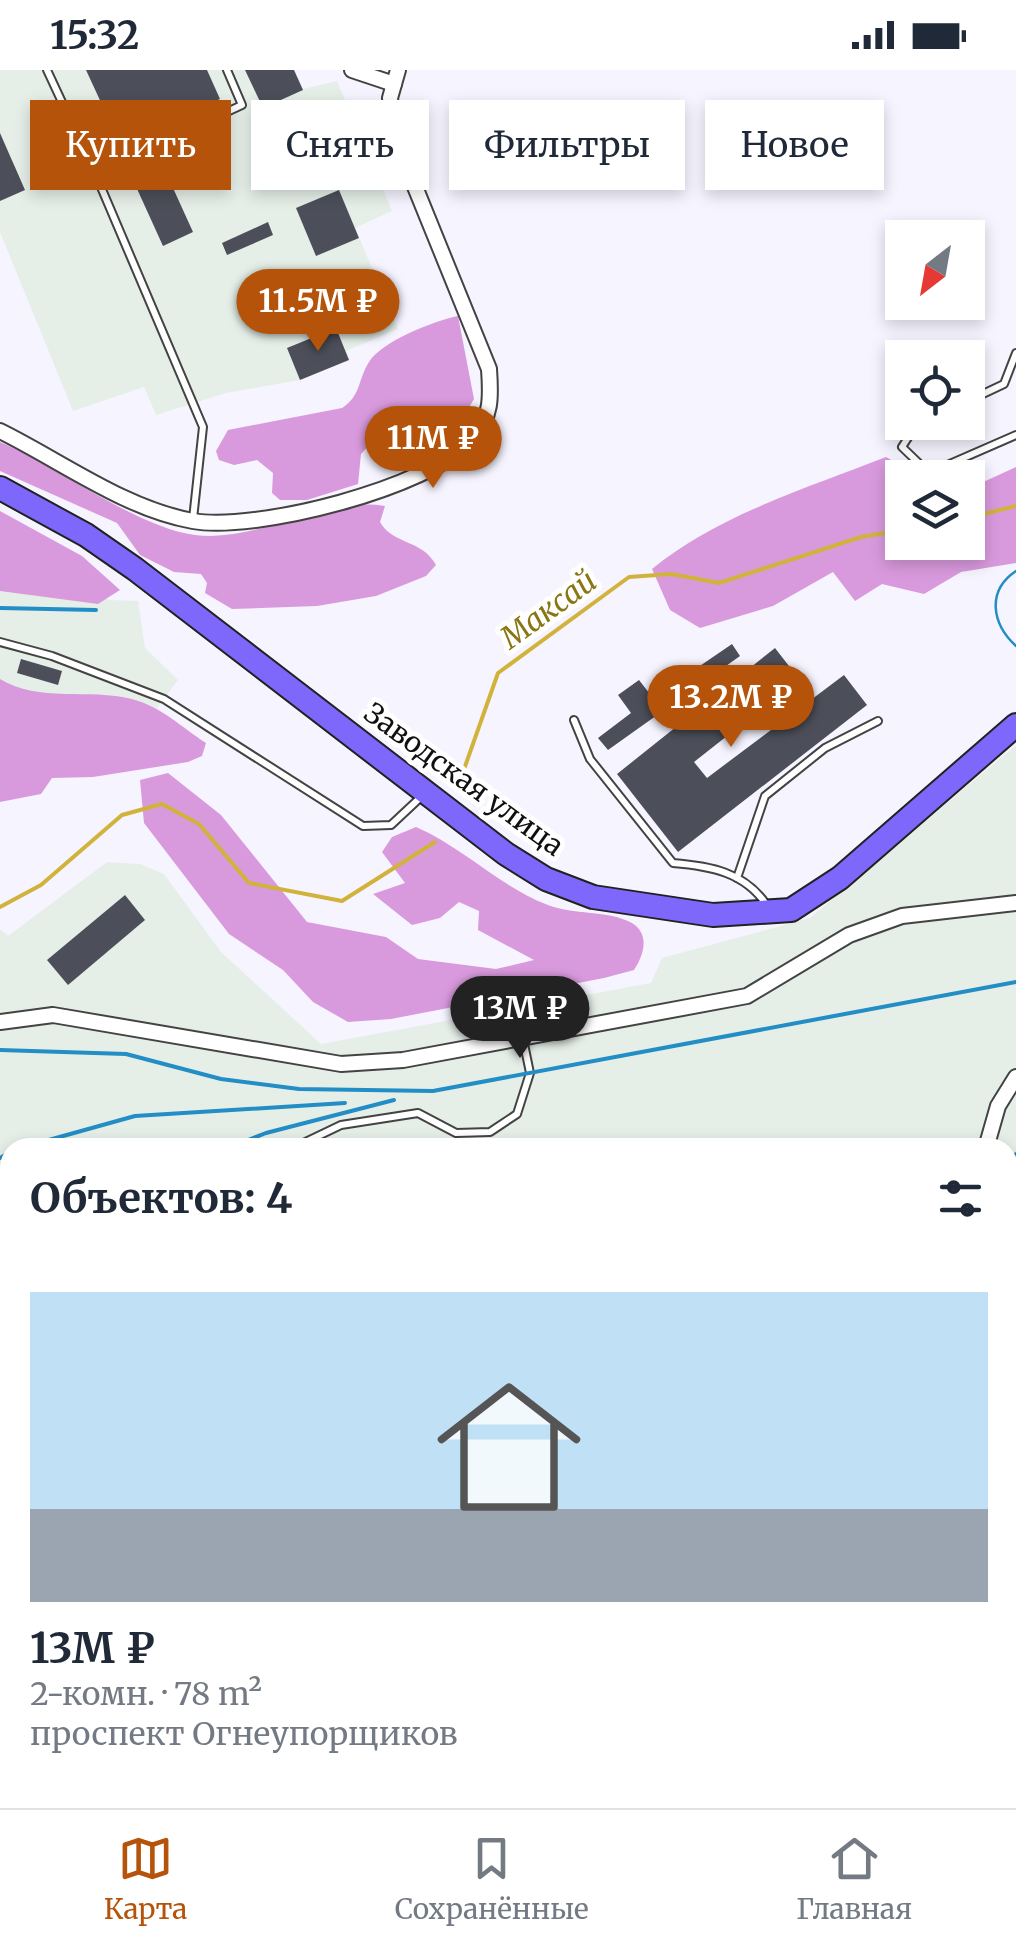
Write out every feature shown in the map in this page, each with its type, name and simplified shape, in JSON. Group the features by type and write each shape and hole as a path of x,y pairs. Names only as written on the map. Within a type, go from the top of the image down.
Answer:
{"main road":[{"name":"Заводская улица","path":"0,488 86,535 134,569 506,854 546,879 593,897 713,916 772,914 810,900 1016,725"}],"street":[{"path":"0,431 128,498 193,521 268,520 359,496 444,462 473,439 491,408 489,369 394,135 390,98 396,77 352,70"},
{"path":"0,1022 53,1015 341,1064 403,1060 747,996 850,935 885,922 962,907 1016,903"},
{"path":"989,1138 998,1106 1016,1077"}],"lane":[{"path":"47,70 61,100"},
{"path":"227,70 242,105 231,110"},
{"path":"103,190 203,427 193,521"},
{"path":"1004,384 1016,353"},
{"path":"985,392 1016,376"},
{"path":"907,440 902,448 929,473 1016,435"},
{"path":"0,642 52,656 164,699 364,826 391,825 427,792"},
{"path":"574,720 590,759 673,864 708,866 754,886 772,914"},
{"path":"737,878 765,796 825,748 878,721"},
{"path":"313,1138 341,1124 418,1113 456,1133 490,1132 518,1114 530,1073 523,1038"}],"shaded area":[{"path":"0,70 294,70 303,89 337,81 345,100 251,100 251,190 383,190 392,211 355,228 398,329 346,351 349,360 300,380 226,393 156,415 144,387 73,411 0,232"},
{"path":"458,316 474,399 443,442 422,451 370,444 361,454 358,484 307,500 280,500 272,493 273,473 257,460 234,465 219,460 216,451 228,430 342,408 356,393 365,368 376,354 423,327"},
{"path":"0,442 147,520 195,535 243,532 338,507 385,506 380,522 386,529 423,551 436,565 426,576 376,596 317,606 232,609 205,593 207,583 201,574 174,572 140,555 117,523 0,471"},
{"path":"886,457 891,460 885,460 885,560 985,560 985,481 1016,467 1016,563 961,572 924,594 882,584 855,601 833,572 773,606 700,628 670,610 652,569 705,533 764,504"},
{"path":"0,511 82,556 120,590 98,604 0,591"},
{"path":"0,561 88,588 109,600 138,601 145,648 178,680 119,758 0,780"},
{"path":"0,679 31,691 116,696 143,703 206,743 202,756 188,762 93,777 52,778 41,794 0,802"},
{"path":"1016,745 1016,1138 0,1138 0,929 8,936 107,862 140,864 164,874 221,952 321,1044 651,983 662,958 810,918"},
{"path":"168,773 221,815 307,922 386,937 418,959 496,969 534,960 478,930 479,911 459,902 440,918 412,925 373,894 405,883 382,852 392,837 416,827 513,888 548,905 632,923 642,933 644,946 640,958 634,970 604,978 391,1019 348,1022 313,1002 283,970 229,934 144,823 140,780"}],"building":[{"path":"86,70 207,70 220,99 218,100 100,100"},
{"path":"245,70 294,70 303,90 281,100 259,100"},
{"path":"0,133 25,190 0,201"},
{"path":"138,190 174,190 193,232 163,246"},
{"path":"339,190 359,238 316,256 296,208"},
{"path":"268,222 273,235 227,255 222,243"},
{"path":"336,328 349,360 300,380 287,348"},
{"path":"732,644 740,656 608,750 598,738 631,713 618,695 639,680 653,698"},
{"path":"775,648 799,679 694,762 707,778 844,675 867,705 678,852 617,774"},
{"path":"21,659 62,671 58,685 17,673"},
{"path":"125,895 145,920 68,985 47,960"}],"waterway":[{"name":"Максай","path":"985,514 1016,506"},
{"name":"Максай","path":"462,775 498,673 629,577 671,574 719,583 861,537 885,533"},
{"name":"Максай","path":"0,907 41,885 122,815 162,804 199,824 249,883 342,901 435,842"}],"tram line":[{"path":"1016,571 1006,579 996,598 1002,628 1016,646"}],"railway":[{"path":"0,608 96,610"},
{"path":"0,1050 126,1054 221,1079 299,1089 433,1091 1016,982"},
{"path":"253,1138 394,1100"},
{"path":"56,1138 135,1116 345,1103"}]}
